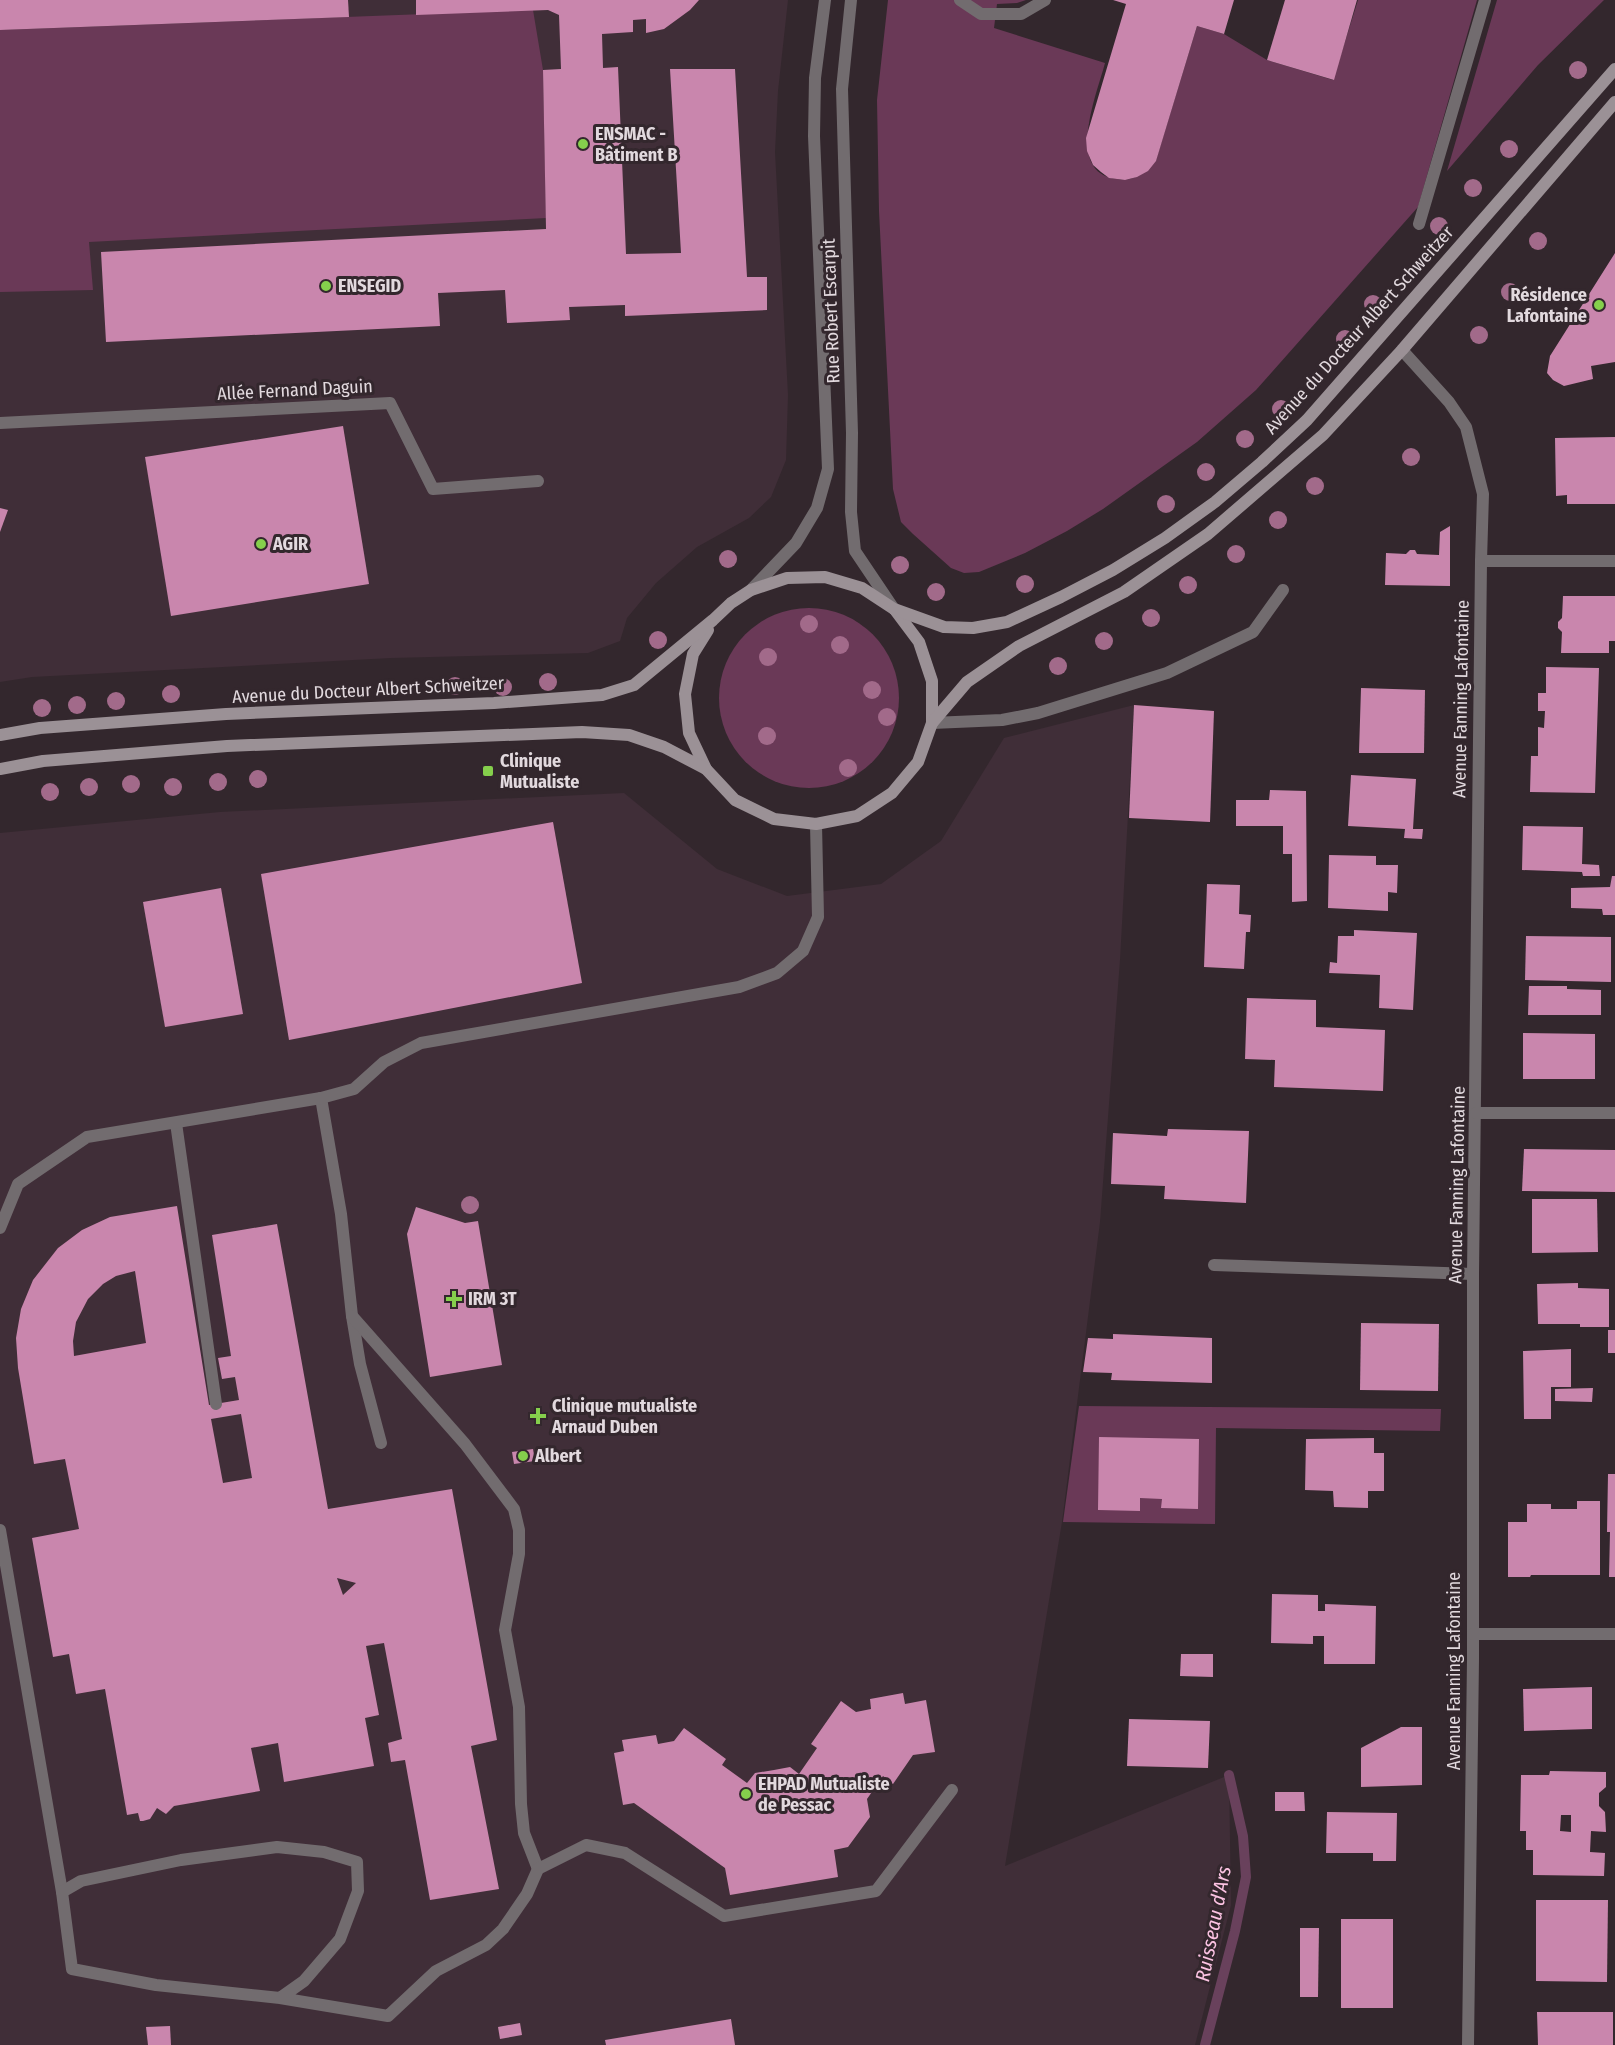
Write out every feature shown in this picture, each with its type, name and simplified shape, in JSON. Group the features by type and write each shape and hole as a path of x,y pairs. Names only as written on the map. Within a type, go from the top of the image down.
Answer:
{"main road":[{"name":"Avenue du Docteur Albert Schweitzer","path":"0,735 40,728 226,714 494,703 602,695 634,685 731,603 751,590 787,578 825,577 862,588 894,609 944,627 973,628 1007,621 1113,570 1165,538 1215,502 1262,462 1307,420 1615,69"},
{"name":"Avenue du Docteur Albert Schweitzer","path":"932,723 967,682 1019,646 1124,591 1208,534 1323,435 1402,350 1615,102"},
{"name":"Avenue du Docteur Albert Schweitzer","path":"713,620 693,654 685,694 689,733 706,769 735,800 774,819 816,824 857,816 892,793 918,762 932,723 932,681 919,642 894,609"},
{"name":"Avenue du Docteur Albert Schweitzer","path":"0,769 43,761 227,746 582,732 629,735 664,747 706,769"}],"street":[{"name":"Rue Robert Escarpit","path":"751,590 796,543 817,508 828,469 814,136 815,78 825,0"},
{"name":"Rue Robert Escarpit","path":"851,0 842,89 852,434 851,512 855,551 894,609"},
{"path":"960,0 981,14 1021,14 1045,0"},
{"path":"1419,224 1485,0"},
{"name":"Avenue Fanning Lafontaine","path":"1402,350 1449,402 1466,428 1483,494 1473,1274 1473,1634 1468,2045"},
{"name":"Allée Fernand Daguin","path":"0,423 390,403 433,489 538,481"},
{"path":"1481,561 1615,561"},
{"path":"932,723 1002,720 1038,713 1167,673 1253,632 1283,590"},
{"path":"0,1228 18,1184 87,1137 321,1098 354,1089 384,1062 421,1043 739,987 777,973 803,951 818,916 816,824"},
{"path":"321,1098 342,1214 352,1316 360,1364 381,1443"},
{"path":"1476,1113 1615,1113"},
{"path":"176,1123 216,1404"},
{"path":"1214,1265 1473,1274"},
{"path":"352,1316 465,1444 514,1509 519,1530 519,1554 504,1629 519,1707 520,1804 524,1833 538,1869"},
{"path":"0,1530 62,1892 72,1969 156,1984 280,1998 388,2016 436,1971 486,1945 503,1929 528,1894 538,1869 585,1845 626,1853 724,1916 876,1891 952,1790"},
{"path":"1473,1634 1615,1634"},
{"path":"62,1892 81,1881 181,1860 277,1847 324,1852 357,1862 358,1892 340,1939 304,1981 280,1998"}],"shaded area":[{"path":"0,0 788,0 778,91 775,152 788,395 786,460 771,497 749,518 697,547 656,583 627,618 620,641 588,653 391,658 32,677 0,682"},
{"path":"888,0 1026,0 997,4 994,28 1105,63 1091,112 1088,148 1092,163 1101,174 1123,180 1139,175 1156,160 1197,26 1224,34 1267,60 1333,80 1358,0 1477,0 1418,207 1256,390 1197,442 1103,509 1025,553 979,572 964,573 951,568 901,522 893,489 879,211 877,100"},
{"path":"1497,0 1604,0 1538,65 1447,171"},
{"path":"533,10 543,70 546,218 89,242 93,290 0,292 0,30"},
{"path":"809,608 843,615 859,623 873,634 884,648 892,664 899,698 892,732 884,748 873,762 859,773 843,781 809,788 775,781 759,773 745,762 734,748 726,732 719,698 726,664 734,648 745,634 759,623 775,615"},
{"name":"Clinique mutualiste Arnaud Duben","path":"1134,705 1120,960 1100,1222 1062,1522 1005,1866 1229,1775 1231,1905 1195,2045 0,2045 0,833 220,812 624,793 717,869 787,896 881,884 941,841 1004,738"},
{"path":"1079,1406 1441,1409 1440,1431 1216,1428 1215,1524 1063,1522"}],"building":[{"path":"0,0 348,0 349,17 0,30"},
{"path":"416,0 699,0 690,10 664,29 646,33 646,19 633,20 633,32 602,34 603,68 618,67 626,254 681,253 670,69 735,69 747,277 767,277 767,310 625,316 625,305 569,307 570,320 507,323 505,290 438,293 440,326 106,342 101,252 546,229 543,70 561,69 559,15 548,10 416,15"},
{"path":"1113,0 1234,0 1224,34 1197,26 1156,161 1148,171 1125,180 1109,178 1093,165 1087,151 1086,138 1126,4"},
{"path":"1285,0 1357,0 1334,80 1267,60"},
{"name":"Résidence Lafontaine","path":"1615,253 1615,362 1591,366 1593,379 1564,386 1553,380 1547,373 1550,356"},
{"name":"AGIR","path":"343,426 369,584 171,616 145,457"},
{"path":"1615,437 1615,504 1567,504 1567,495 1556,496 1555,438"},
{"path":"0,508 8,510 0,532"},
{"path":"1450,526 1450,586 1385,585 1386,553 1406,554 1410,550 1415,550 1417,554 1439,555 1440,532"},
{"path":"1563,596 1615,596 1615,641 1609,641 1609,653 1561,653 1562,632 1558,628 1558,622 1562,618"},
{"path":"1546,667 1599,668 1595,793 1530,792 1531,756 1538,756 1538,727 1544,728 1545,711 1538,711 1538,693 1546,693"},
{"path":"1361,688 1425,690 1424,753 1359,753"},
{"path":"1134,705 1214,711 1210,822 1129,818"},
{"path":"1351,775 1416,779 1413,829 1423,829 1422,839 1404,838 1405,829 1348,826"},
{"path":"1270,790 1306,791 1307,901 1292,902 1292,854 1283,854 1283,826 1236,826 1236,800 1269,800"},
{"path":"553,822 582,983 289,1040 261,874"},
{"path":"1523,826 1583,827 1582,864 1599,865 1600,876 1583,876 1582,872 1522,870"},
{"path":"1329,855 1376,856 1376,865 1398,865 1397,893 1388,892 1388,911 1328,908"},
{"path":"1612,876 1615,876 1615,915 1603,915 1602,909 1571,908 1571,888 1610,887"},
{"path":"1207,884 1240,885 1239,914 1251,915 1250,932 1246,932 1244,969 1204,967"},
{"path":"221,888 243,1014 165,1027 143,902"},
{"path":"1354,930 1417,933 1413,1010 1379,1008 1380,975 1329,973 1330,962 1337,963 1338,936 1354,936"},
{"path":"1526,936 1611,937 1611,982 1525,980"},
{"path":"1529,986 1567,986 1567,989 1601,990 1601,1015 1528,1015"},
{"path":"1247,998 1316,1000 1316,1027 1385,1030 1383,1091 1274,1087 1275,1060 1245,1059"},
{"path":"1523,1033 1595,1034 1595,1079 1523,1079"},
{"path":"1168,1129 1249,1131 1246,1203 1164,1199 1165,1186 1111,1184 1113,1133 1167,1136"},
{"path":"1524,1149 1615,1150 1615,1192 1522,1191"},
{"path":"1532,1199 1597,1199 1598,1252 1532,1253"},
{"path":"177,1206 209,1405 239,1400 235,1377 222,1379 218,1358 231,1356 212,1235 277,1224 328,1509 452,1489 497,1740 471,1746 499,1889 430,1900 405,1760 391,1762 388,1743 402,1739 384,1643 366,1646 379,1715 365,1718 374,1766 284,1782 278,1743 251,1748 260,1791 174,1806 166,1814 157,1808 150,1819 143,1821 140,1821 138,1813 127,1815 105,1689 76,1694 69,1654 53,1657 32,1538 79,1529 65,1459 34,1464 18,1368 16,1338 21,1309 33,1280 58,1248 82,1230 110,1217","holes":["135,1271 146,1343 74,1356 73,1341 76,1322 88,1299 103,1284 116,1276","241,1414 252,1478 223,1483 211,1419","337,1578 356,1583 343,1595"]},
{"name":"IRM 3T","path":"416,1207 465,1223 478,1221 502,1365 430,1377 407,1234"},
{"path":"1578,1283 1578,1288 1609,1289 1609,1327 1538,1324 1537,1284"},
{"path":"1361,1323 1439,1324 1438,1391 1360,1390"},
{"path":"1608,1330 1615,1330 1615,1353 1608,1353"},
{"path":"1113,1334 1212,1338 1212,1383 1111,1380 1112,1373 1083,1372 1088,1338 1113,1339"},
{"path":"1571,1349 1571,1387 1551,1387 1551,1419 1524,1419 1523,1351"},
{"path":"1593,1388 1592,1402 1555,1401 1555,1389"},
{"path":"1099,1437 1199,1439 1198,1509 1161,1508 1162,1499 1140,1498 1140,1511 1098,1510"},
{"path":"1374,1438 1374,1453 1384,1453 1384,1491 1368,1491 1368,1508 1334,1507 1333,1491 1305,1490 1306,1439"},
{"name":"Albert","path":"533,1449 535,1461 514,1464 512,1452"},
{"path":"1608,1474 1615,1474 1615,1577 1609,1577"},
{"path":"1577,1501 1600,1501 1600,1575 1508,1577 1508,1522 1527,1522 1527,1504 1551,1504 1551,1509 1577,1509"},
{"path":"1272,1594 1318,1595 1318,1611 1325,1611 1325,1604 1376,1606 1375,1664 1324,1664 1324,1636 1313,1636 1313,1644 1271,1643"},
{"path":"1181,1654 1213,1654 1213,1677 1180,1676"},
{"path":"1592,1687 1592,1729 1524,1731 1523,1689"},
{"name":"EHPAD Mutualiste de Pessac","path":"903,1693 905,1704 926,1700 935,1752 913,1755 893,1784 883,1776 867,1799 870,1817 848,1847 834,1850 838,1877 730,1895 725,1868 634,1803 623,1805 614,1753 624,1751 622,1740 656,1735 658,1744 674,1741 684,1728 726,1759 722,1765 747,1783 755,1773 790,1767 799,1774 817,1748 811,1744 841,1701 856,1712 871,1709 870,1699"},
{"path":"1129,1719 1210,1721 1208,1768 1127,1766"},
{"path":"1401,1727 1422,1727 1422,1785 1361,1787 1361,1748"},
{"path":"1550,1771 1606,1772 1606,1787 1599,1793 1599,1806 1605,1812 1606,1832 1591,1831 1590,1852 1605,1853 1604,1876 1533,1875 1533,1850 1526,1850 1526,1831 1520,1831 1521,1775 1549,1775","holes":["1561,1815 1571,1815 1571,1832 1560,1831"]},
{"path":"1275,1792 1304,1792 1305,1811 1275,1811"},
{"path":"1327,1812 1397,1813 1396,1861 1373,1861 1373,1853 1326,1853"},
{"path":"1536,1900 1608,1900 1607,1982 1536,1981"},
{"path":"1341,1919 1393,1919 1393,2008 1341,2008"},
{"path":"1300,1928 1319,1928 1318,1997 1300,1997"},
{"path":"1537,2012 1613,2012 1613,2045 1538,2045"},
{"path":"731,2019 735,2045 606,2045 605,2040"},
{"path":"520,2023 522,2035 500,2039 498,2027"},
{"path":"170,2026 171,2045 148,2045 146,2027"}],"waterway":[{"name":"Ruisseau d'Ars","path":"1205,2045 1235,1931 1246,1877 1243,1836 1229,1775"}],"place":[{"name":"ENSMAC - Bâtiment B","path":"583,144"},
{"name":"ENSEGID","path":"326,286"},
{"name":"Résidence Lafontaine","path":"1599,305"},
{"name":"AGIR","path":"261,544"},
{"name":"Clinique Mutualiste","path":"488,771"},
{"name":"IRM 3T","path":"454,1299"},
{"name":"Clinique mutualiste Arnaud Duben","path":"538,1416"},
{"name":"Albert","path":"523,1456"},
{"name":"EHPAD Mutualiste de Pessac","path":"746,1794"}]}
